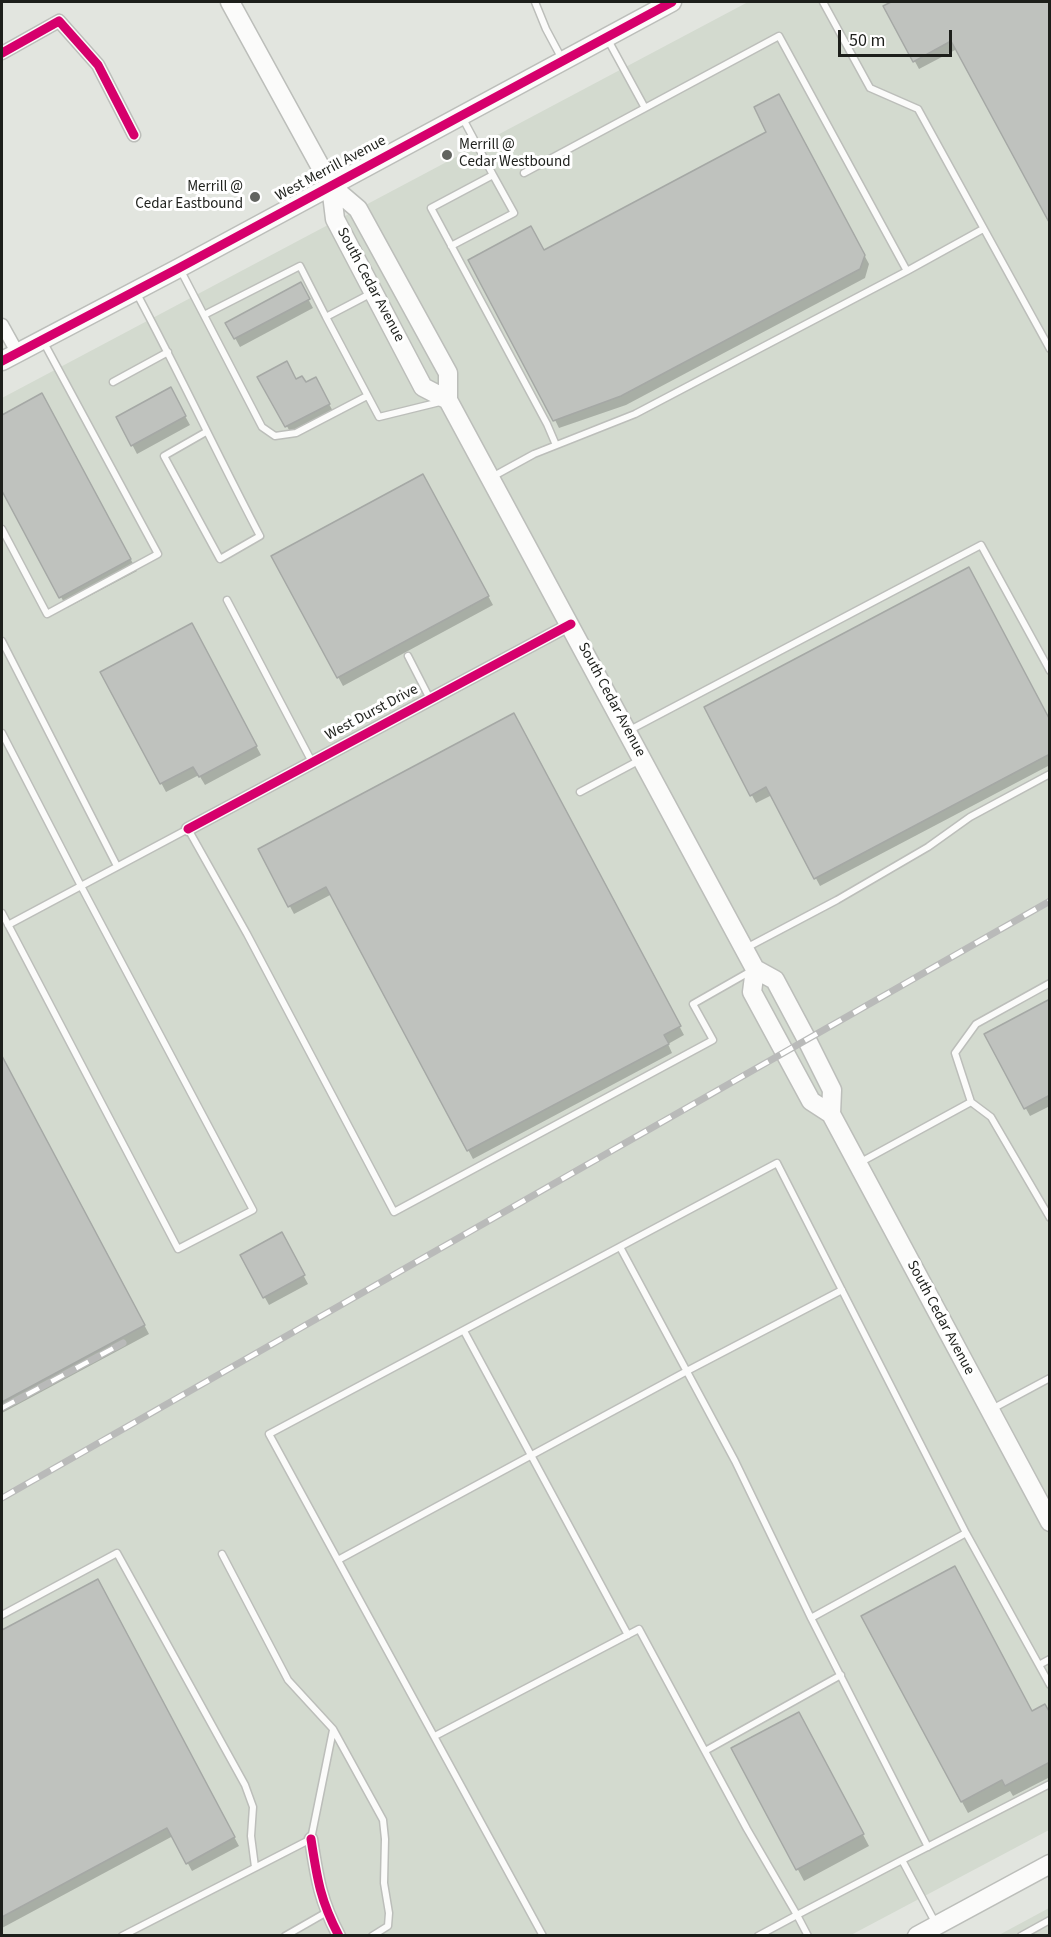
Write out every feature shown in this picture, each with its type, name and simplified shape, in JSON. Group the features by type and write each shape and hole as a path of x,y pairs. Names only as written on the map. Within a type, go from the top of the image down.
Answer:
{"main road":[{"name":"South Cedar Avenue","path":"230,2 331,186 358,209 448,373 448,400 571,624 744,950 755,969 775,980 832,1090 831,1114"},
{"name":"West Merrill Avenue","path":"9,357 672,2"},
{"name":"South Cedar Avenue","path":"331,186 335,219 423,387 448,400"},
{"name":"South Cedar Avenue","path":"755,969 752,992 757,1002 811,1101 831,1114 1050,1522"},
{"path":"916,1935 1050,1864"}],"street":[{"path":"2,53 59,21 99,65 134,135"},
{"path":"2,325 9,357"},
{"name":"West Durst Drive","path":"188,829 571,624"},
{"path":"311,1839 319,1889 327,1912 339,1935"}],"lane":[{"path":"535,2 562,60"},
{"path":"823,2 870,88 918,109 1050,349"},
{"path":"606,36 645,108"},
{"path":"524,172 779,36 907,271"},
{"path":"451,246 513,213 461,116"},
{"path":"493,175 431,208 547,424 556,445"},
{"path":"491,477 534,454 635,414 983,229"},
{"path":"204,315 300,266 379,417 448,400"},
{"path":"179,268 262,427 275,436 296,433 367,396"},
{"path":"135,291 183,379 206,432 260,536 220,559 165,456 206,432"},
{"path":"326,317 374,292"},
{"path":"2,529 47,614 158,554 42,339"},
{"path":"114,382 168,352"},
{"path":"627,731 981,545 1050,671"},
{"path":"227,600 312,762"},
{"path":"2,641 117,866"},
{"path":"408,656 430,699"},
{"path":"2,733 254,1210 178,1249 2,913"},
{"path":"580,792 642,759"},
{"path":"744,950 928,848 970,817 1050,774"},
{"path":"8,925 188,829 247,934 394,1212 713,1040 693,1004 755,969"},
{"path":"1050,983 976,1024 955,1053 971,1102 991,1117 1050,1218"},
{"path":"857,1164 971,1102"},
{"path":"543,1935 269,1434 777,1163 966,1533 1050,1685"},
{"path":"620,1247 735,1461 811,1618 928,1847"},
{"path":"338,1560 842,1290"},
{"path":"464,1331 628,1635"},
{"path":"990,1410 1050,1378"},
{"path":"811,1618 966,1533"},
{"path":"2,1615 117,1553 245,1785 253,1807 250,1836 255,1867"},
{"path":"222,1554 288,1680 333,1729 383,1820 384,1883 389,1913 388,1926 372,1935"},
{"path":"435,1736 639,1629 747,1829 808,1935"},
{"path":"1039,1665 1050,1659"},
{"path":"705,1751 841,1675"},
{"path":"122,1935 311,1839 333,1729"},
{"path":"758,1935 1050,1784"},
{"path":"902,1860 936,1925"},
{"path":"285,1935 327,1912"},
{"path":"1021,1935 1050,1920"}],"shaded area":[{"path":"748,2 1049,2 1049,1830 851,1935 2,1936 2,398"},
{"path":"1049,1908 1049,1935 999,1935"}],"building":[{"path":"891,2 1050,2 1050,224 951,41 913,62 883,6"},
{"path":"779,94 865,255 860,269 621,396 553,421 468,260 531,226 544,250 766,132 754,107"},
{"path":"301,282 310,299 234,339 225,323"},
{"path":"287,361 296,379 302,376 306,382 316,377 330,404 285,427 257,377"},
{"path":"171,387 186,416 131,446 116,417"},
{"path":"42,393 131,559 59,598 2,491 2,415"},
{"path":"423,474 489,596 337,678 271,556"},
{"path":"969,567 1050,720 1050,754 814,879 766,787 750,796 704,707"},
{"path":"192,623 257,746 199,777 193,767 160,784 100,672"},
{"path":"514,713 681,1026 664,1035 669,1044 467,1151 326,887 288,907 258,849"},
{"path":"1050,999 1050,1095 1024,1109 984,1034"},
{"path":"2,1056 145,1325 2,1402"},
{"path":"282,1232 305,1275 263,1298 240,1255"},
{"path":"955,1566 1032,1711 1045,1704 1050,1713 1050,1762 1005,1786 1002,1780 961,1802 861,1616"},
{"path":"98,1579 235,1837 186,1864 167,1828 2,1917 2,1630"},
{"path":"799,1712 864,1834 796,1870 731,1748"}],"railway":[{"path":"2,1498 1050,901"},
{"path":"2,1408 123,1343"}],"cycle path":[{"path":"2,361 672,2"},
{"path":"2,53 59,21 98,65 134,135"},
{"path":"188,829 571,624"},
{"path":"311,1839 320,1889 339,1936"}],"place":[{"name":"Merrill @ Cedar Westbound","path":"447,155"},
{"name":"Merrill @ Cedar Eastbound","path":"255,197"}]}
